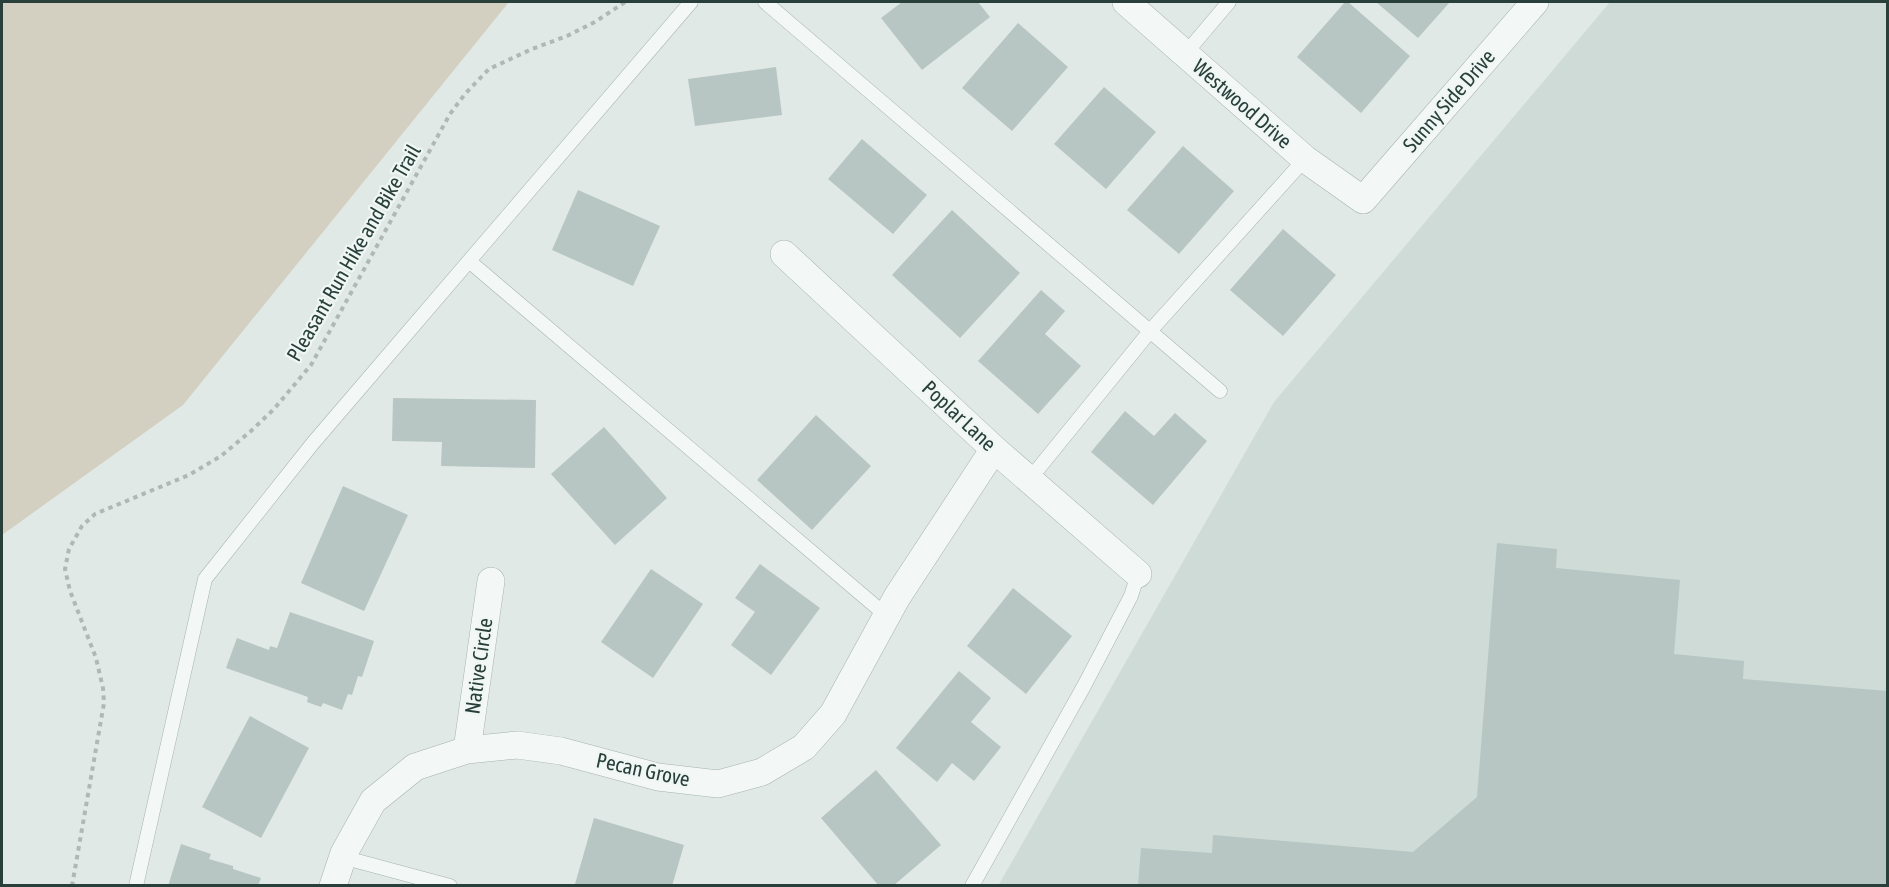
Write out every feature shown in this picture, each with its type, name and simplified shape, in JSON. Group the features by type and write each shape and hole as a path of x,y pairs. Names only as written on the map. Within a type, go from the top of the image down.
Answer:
{"street":[{"name":"Westwood Drive","path":"1126,2 1305,159 1363,201"},
{"name":"Sunny Side Drive","path":"1363,201 1535,2"},
{"name":"Poplar Lane","path":"784,254 994,449 1138,574"},
{"name":"Pecan Grove","path":"333,885 342,857 373,801 415,767 467,750 517,745 561,751 658,777 718,784 762,772 804,747 833,714 897,597 994,449"},
{"name":"Native Circle","path":"467,750 491,581"}],"lane":[{"path":"136,885 205,579 313,443 691,2"},
{"path":"765,2 1220,391"},
{"path":"1185,54 1229,2"},
{"path":"1029,480 1150,330 1305,159"},
{"path":"469,261 887,616"},
{"path":"972,885 1084,686 1131,596 1138,574"},
{"path":"342,857 450,885"}],"path":[{"name":"Pleasant Run Hike and Bike Trail","path":"72,885 104,704 96,658 70,591 65,568 69,549 82,526 95,514 189,475 221,456 274,409 311,365 450,114 465,94 489,69 567,36 625,2"}],"shaded area":[{"path":"2,2 509,2 183,405 2,535"},
{"path":"1610,2 1887,2 1887,885 998,886 1274,402"}],"building":[{"path":"902,2 978,2 990,17 922,70 881,18"},
{"path":"1345,2 1348,2 1410,56 1361,113 1297,57"},
{"path":"1376,2 1450,2 1418,38"},
{"path":"1018,23 1068,67 1012,131 962,88"},
{"path":"776,67 782,115 695,126 688,79"},
{"path":"1104,87 1156,132 1106,189 1054,144"},
{"path":"862,139 927,195 893,234 828,179"},
{"path":"1183,146 1234,191 1179,254 1127,210"},
{"path":"578,190 660,226 633,286 552,250"},
{"path":"952,210 1020,273 960,338 892,275"},
{"path":"1283,229 1336,275 1283,336 1230,290"},
{"path":"1041,290 1065,311 1045,334 1081,366 1038,414 978,361"},
{"path":"393,398 536,400 535,468 441,466 442,442 392,441"},
{"path":"1125,411 1154,436 1175,413 1207,441 1153,505 1091,452"},
{"path":"816,415 871,466 812,530 757,480"},
{"path":"604,427 667,498 615,545 551,474"},
{"path":"343,486 408,515 364,611 301,583"},
{"path":"1497,543 1557,549 1556,568 1680,580 1674,654 1744,661 1743,679 1888,691 1888,886 1138,886 1141,848 1212,853 1213,835 1413,852 1477,797"},
{"path":"760,564 820,608 771,675 731,645 755,612 735,598"},
{"path":"651,569 703,604 653,678 601,642"},
{"path":"1013,588 1072,636 1026,694 967,646"},
{"path":"290,612 374,641 362,677 358,676 352,695 348,694 342,710 323,703 321,707 307,702 308,697 226,668 237,638 269,650 270,646 277,648"},
{"path":"959,671 991,698 971,722 1001,747 974,781 952,763 937,782 896,748"},
{"path":"250,716 309,748 261,838 202,807"},
{"path":"876,770 941,845 893,886 879,886 821,818"},
{"path":"594,818 684,845 672,886 575,884"},
{"path":"181,844 211,854 209,859 261,878 258,886 168,886"}]}
